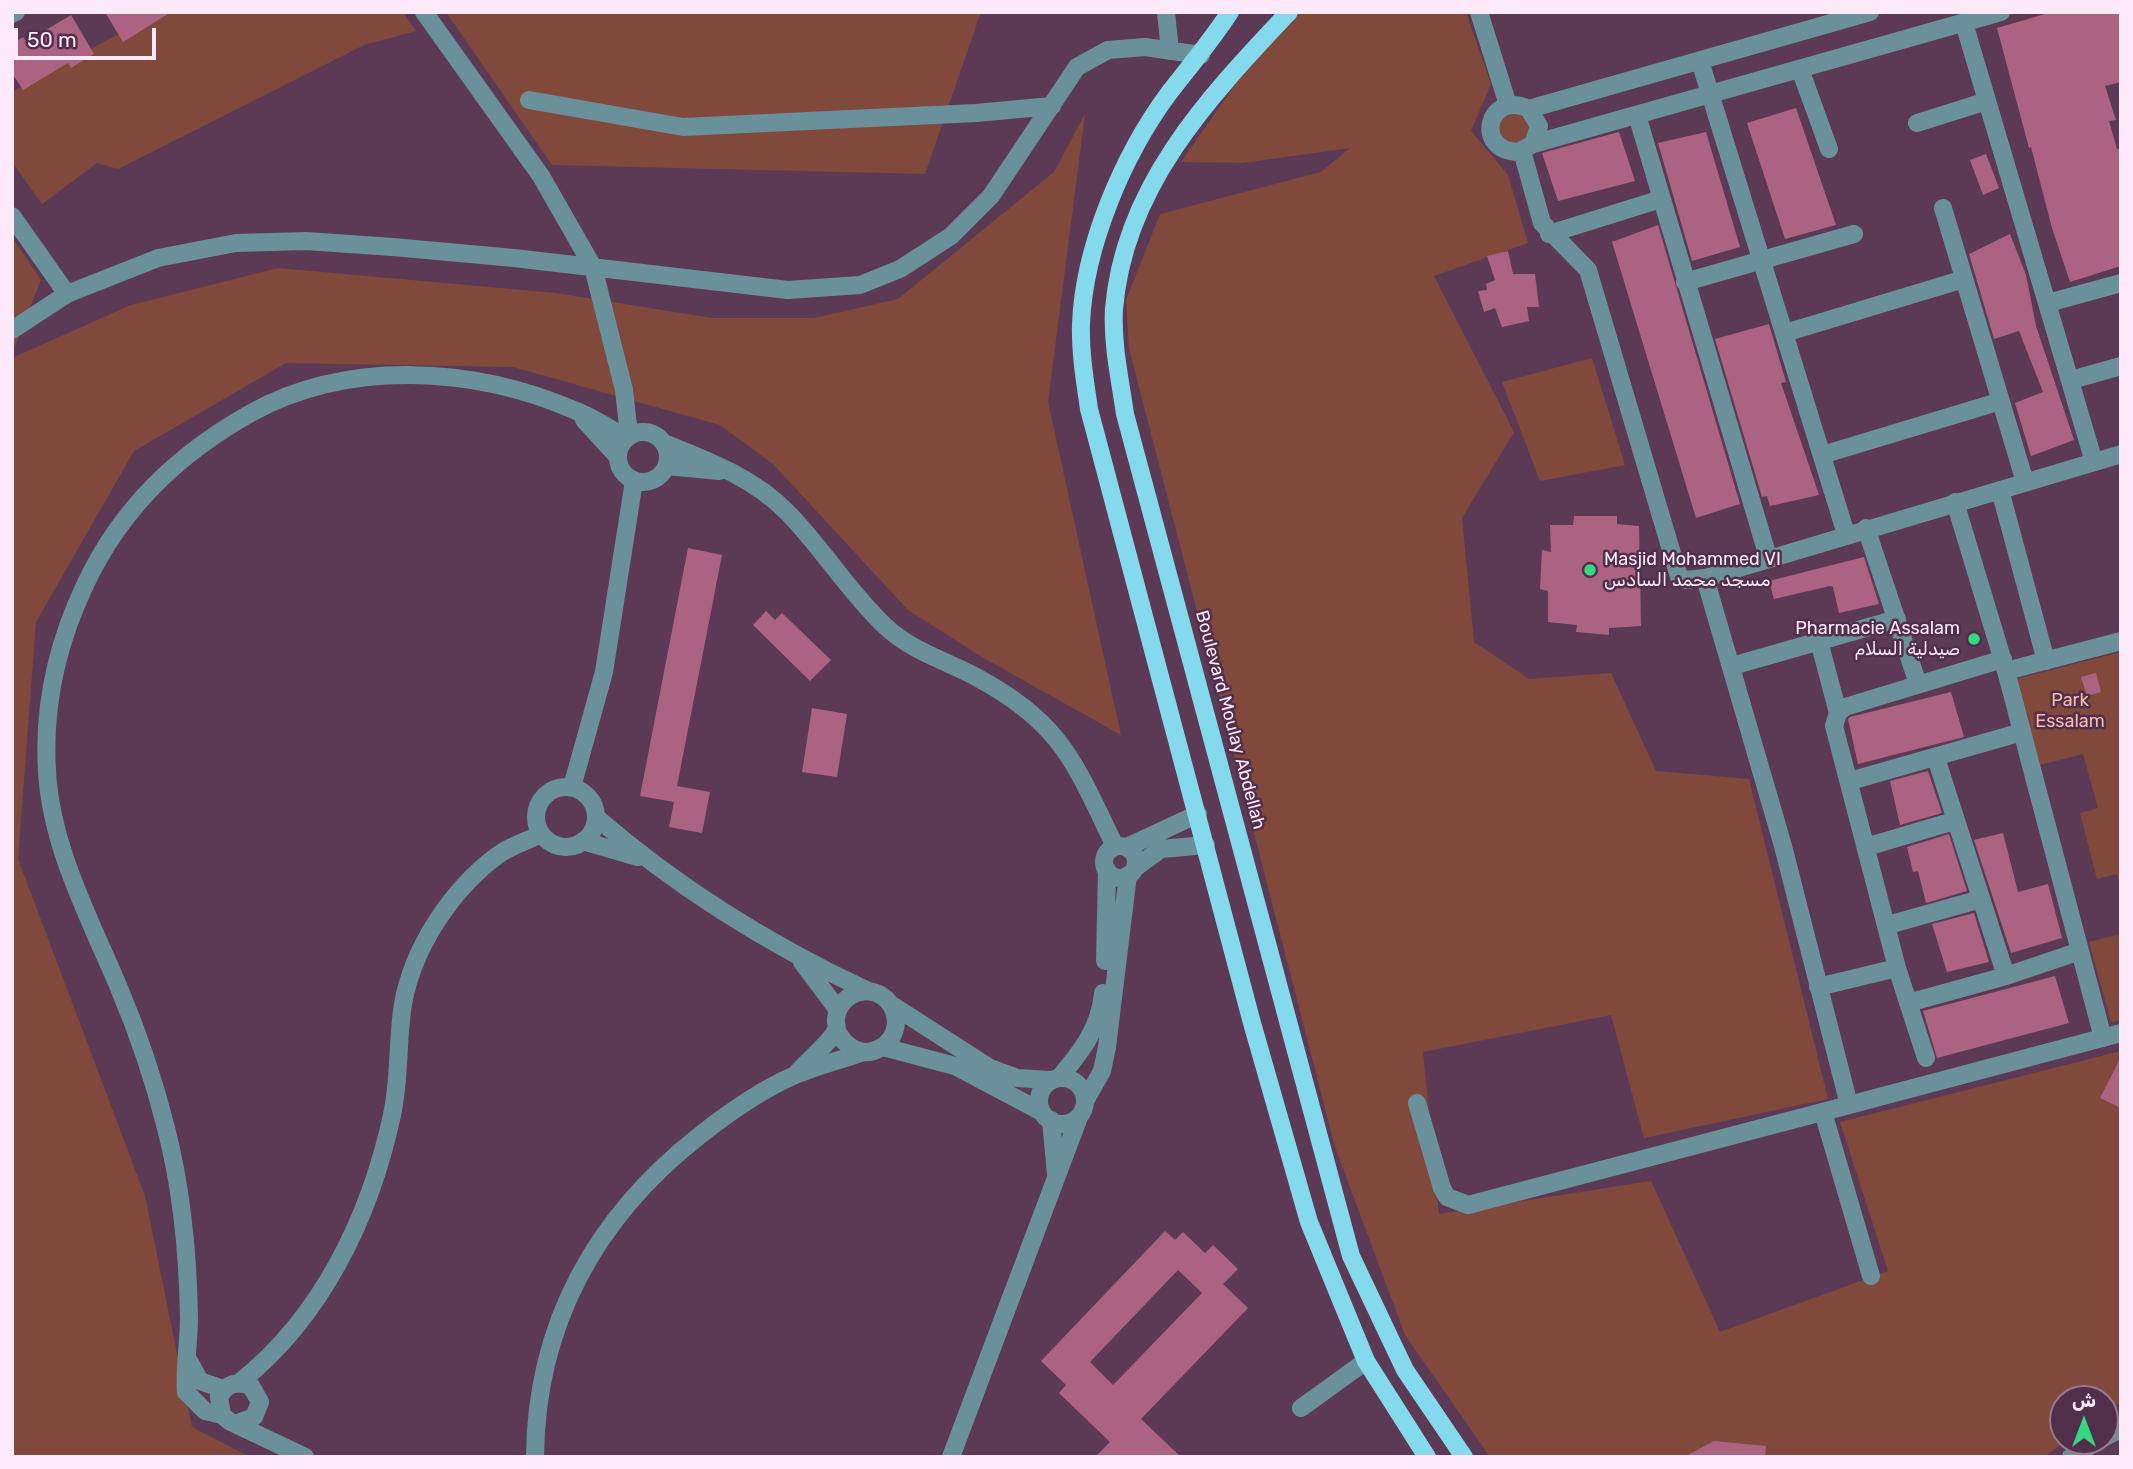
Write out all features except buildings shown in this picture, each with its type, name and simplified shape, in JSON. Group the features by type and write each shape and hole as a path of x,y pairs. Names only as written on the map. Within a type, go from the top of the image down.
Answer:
{"main road":[{"path":"1230,12 1201,55 1169,94 1126,162 1094,248 1081,325 1089,409 1309,1222 1366,1361 1427,1457"},
{"name":"Boulevard Moulay Abdellah","path":"1289,12 1184,132 1147,188 1120,267 1114,309 1114,347 1125,414 1351,1256 1405,1370 1464,1457"}],"street":[{"path":"424,12 541,176 593,267 624,390 628,436 617,456"},
{"path":"1166,12 1170,51"},
{"path":"1479,12 1508,104"},
{"path":"1508,104 1492,118 1491,136 1500,148 1510,152 2001,12"},
{"path":"1508,104 1529,109 1864,13"},
{"path":"1964,23 2094,462"},
{"path":"12,330 67,294 159,258 236,243 306,241 393,247 788,290 860,285 900,269 951,236 991,196 1077,68 1108,50 1145,47 1201,55"},
{"path":"1700,61 1846,534"},
{"path":"1800,69 1829,149"},
{"path":"529,100 683,127 976,113 1052,106"},
{"path":"1917,123 1987,101"},
{"path":"1529,109 1539,126 1528,147 1542,223 1549,234 1573,251 1588,270 1674,568 1679,577 1685,580 1705,578 1768,557 2121,454"},
{"path":"1637,115 1768,557"},
{"path":"1549,234 1661,199"},
{"path":"1942,208 2025,482"},
{"path":"12,216 67,294"},
{"path":"1685,282 1854,234"},
{"path":"1785,333 1964,279"},
{"path":"2048,303 2121,283"},
{"path":"2071,380 2121,366"},
{"path":"305,1457 230,1419 205,1411 190,1399 185,1384 189,1361 183,1221 168,1134 140,1041 76,888 54,815 47,775 51,684 62,642 101,551 127,514 161,477 208,438 263,407 330,383 418,374 486,385 574,410 628,436 658,438 736,472 786,511 826,556 859,600 887,628 912,646 978,678 1020,703 1054,733 1079,769 1121,847 1133,853 1132,872 1117,945 1109,1037 1102,1071 1082,1109 951,1457"},
{"path":"624,390 658,438 667,466"},
{"path":"1822,455 2001,401"},
{"path":"574,410 617,456 621,471 634,481 657,478 667,466"},
{"path":"667,466 736,472"},
{"path":"572,787 604,672 634,481"},
{"path":"2000,490 2046,661"},
{"path":"1955,502 2004,665 2103,1038"},
{"path":"1866,528 1917,684"},
{"path":"1705,578 1783,846 1849,1105"},
{"path":"1732,666 1897,619"},
{"path":"1819,641 1838,713 1834,726 1888,925 1897,968 1926,1058"},
{"path":"1838,713 1854,704 1917,684 2004,665 2046,661 2121,641"},
{"path":"1850,781 2022,732"},
{"path":"1937,758 1954,821 2006,976"},
{"path":"596,817 590,835 583,841 575,846 556,845 541,834 537,824 538,804 552,790 572,787 587,795 596,817 645,859 800,960 877,993 920,1026 990,1068 1017,1078 1070,1079 1079,1085 1082,1109"},
{"path":"1056,1181 1046,1116 1040,1105 1041,1091 1080,1053 1101,1010 1107,870 1104,859 1121,847 1198,814"},
{"path":"1866,847 1954,821"},
{"path":"230,1419 219,1397 272,1357 334,1273 352,1237 382,1156 393,1113 403,1004 412,972 431,932 464,884 499,854 541,834"},
{"path":"583,841 645,859"},
{"path":"1107,870 1116,877 1132,872 1161,849 1206,845"},
{"path":"1888,925 1981,899"},
{"path":"1908,1003 2006,976 2080,951"},
{"path":"800,960 838,1010"},
{"path":"1818,987 1897,968"},
{"path":"793,1076 836,1029 838,1010 850,996 868,991"},
{"path":"883,1047 895,1033 897,1023 892,1005"},
{"path":"836,1029 847,1045 864,1052"},
{"path":"1417,1103 1442,1188 1447,1197 1468,1205 2121,1033"},
{"path":"534,1457 547,1352 594,1246 627,1202 674,1156 730,1112 793,1076 883,1047 955,1066 1046,1116 1068,1123 1082,1109"},
{"path":"1823,1112 1871,1276"},
{"path":"230,1419 254,1417 272,1357"},
{"path":"189,1361 200,1381 251,1386 258,1402 287,1446"},
{"path":"1301,1408 1366,1361"}],"green space":[{"path":"159,12 403,12 416,31 364,45 118,169 97,163 42,204 12,162 12,92"},
{"path":"446,12 981,12 925,174 552,165"},
{"path":"1301,12 1466,12 1491,84 1471,131 1508,175 1528,243 1434,276 1514,432 1462,518 1474,642 1529,679 1611,673 1656,771 1749,779 1828,1099 1644,1138 1611,1015 1423,1052 1439,1214 1651,1181 1720,1332 1888,1271 1840,1122 2121,1051 2121,1402 2119,1403 2119,1385 2049,1385 2049,1453 2044,1457 1490,1457 1405,1335 1335,1147 1129,348 1126,300 1160,214 1321,172 1350,148 1243,163 1181,162 1239,79"},
{"path":"1515,112 1526,117 1531,128 1526,139 1515,144 1504,139 1499,128 1504,117"},
{"path":"1085,114 1048,402 1121,735 982,657 908,610 773,464 720,425 513,367 286,363 134,451 36,622 18,859 145,1196 192,1427 250,1457 12,1457 12,358 131,305 278,268 556,293 712,318 814,318 898,299 1054,172"},
{"path":"12,237 41,280 12,354"},
{"path":"1592,358 1625,465 1540,481 1502,382"},
{"name":"Park Essalam","path":"2121,652 2121,886 2117,874 2097,879 2080,813 2098,808 2083,754 2036,766 2013,680"},
{"path":"2121,934 2121,1020 2111,1022 2089,942"}],"place":[{"name":"Masjid Mohammed VI مسجد محمد السادس","path":"1590,570"},
{"name":"Pharmacie Assalam صيدلية السلام","path":"1974,639"}]}
